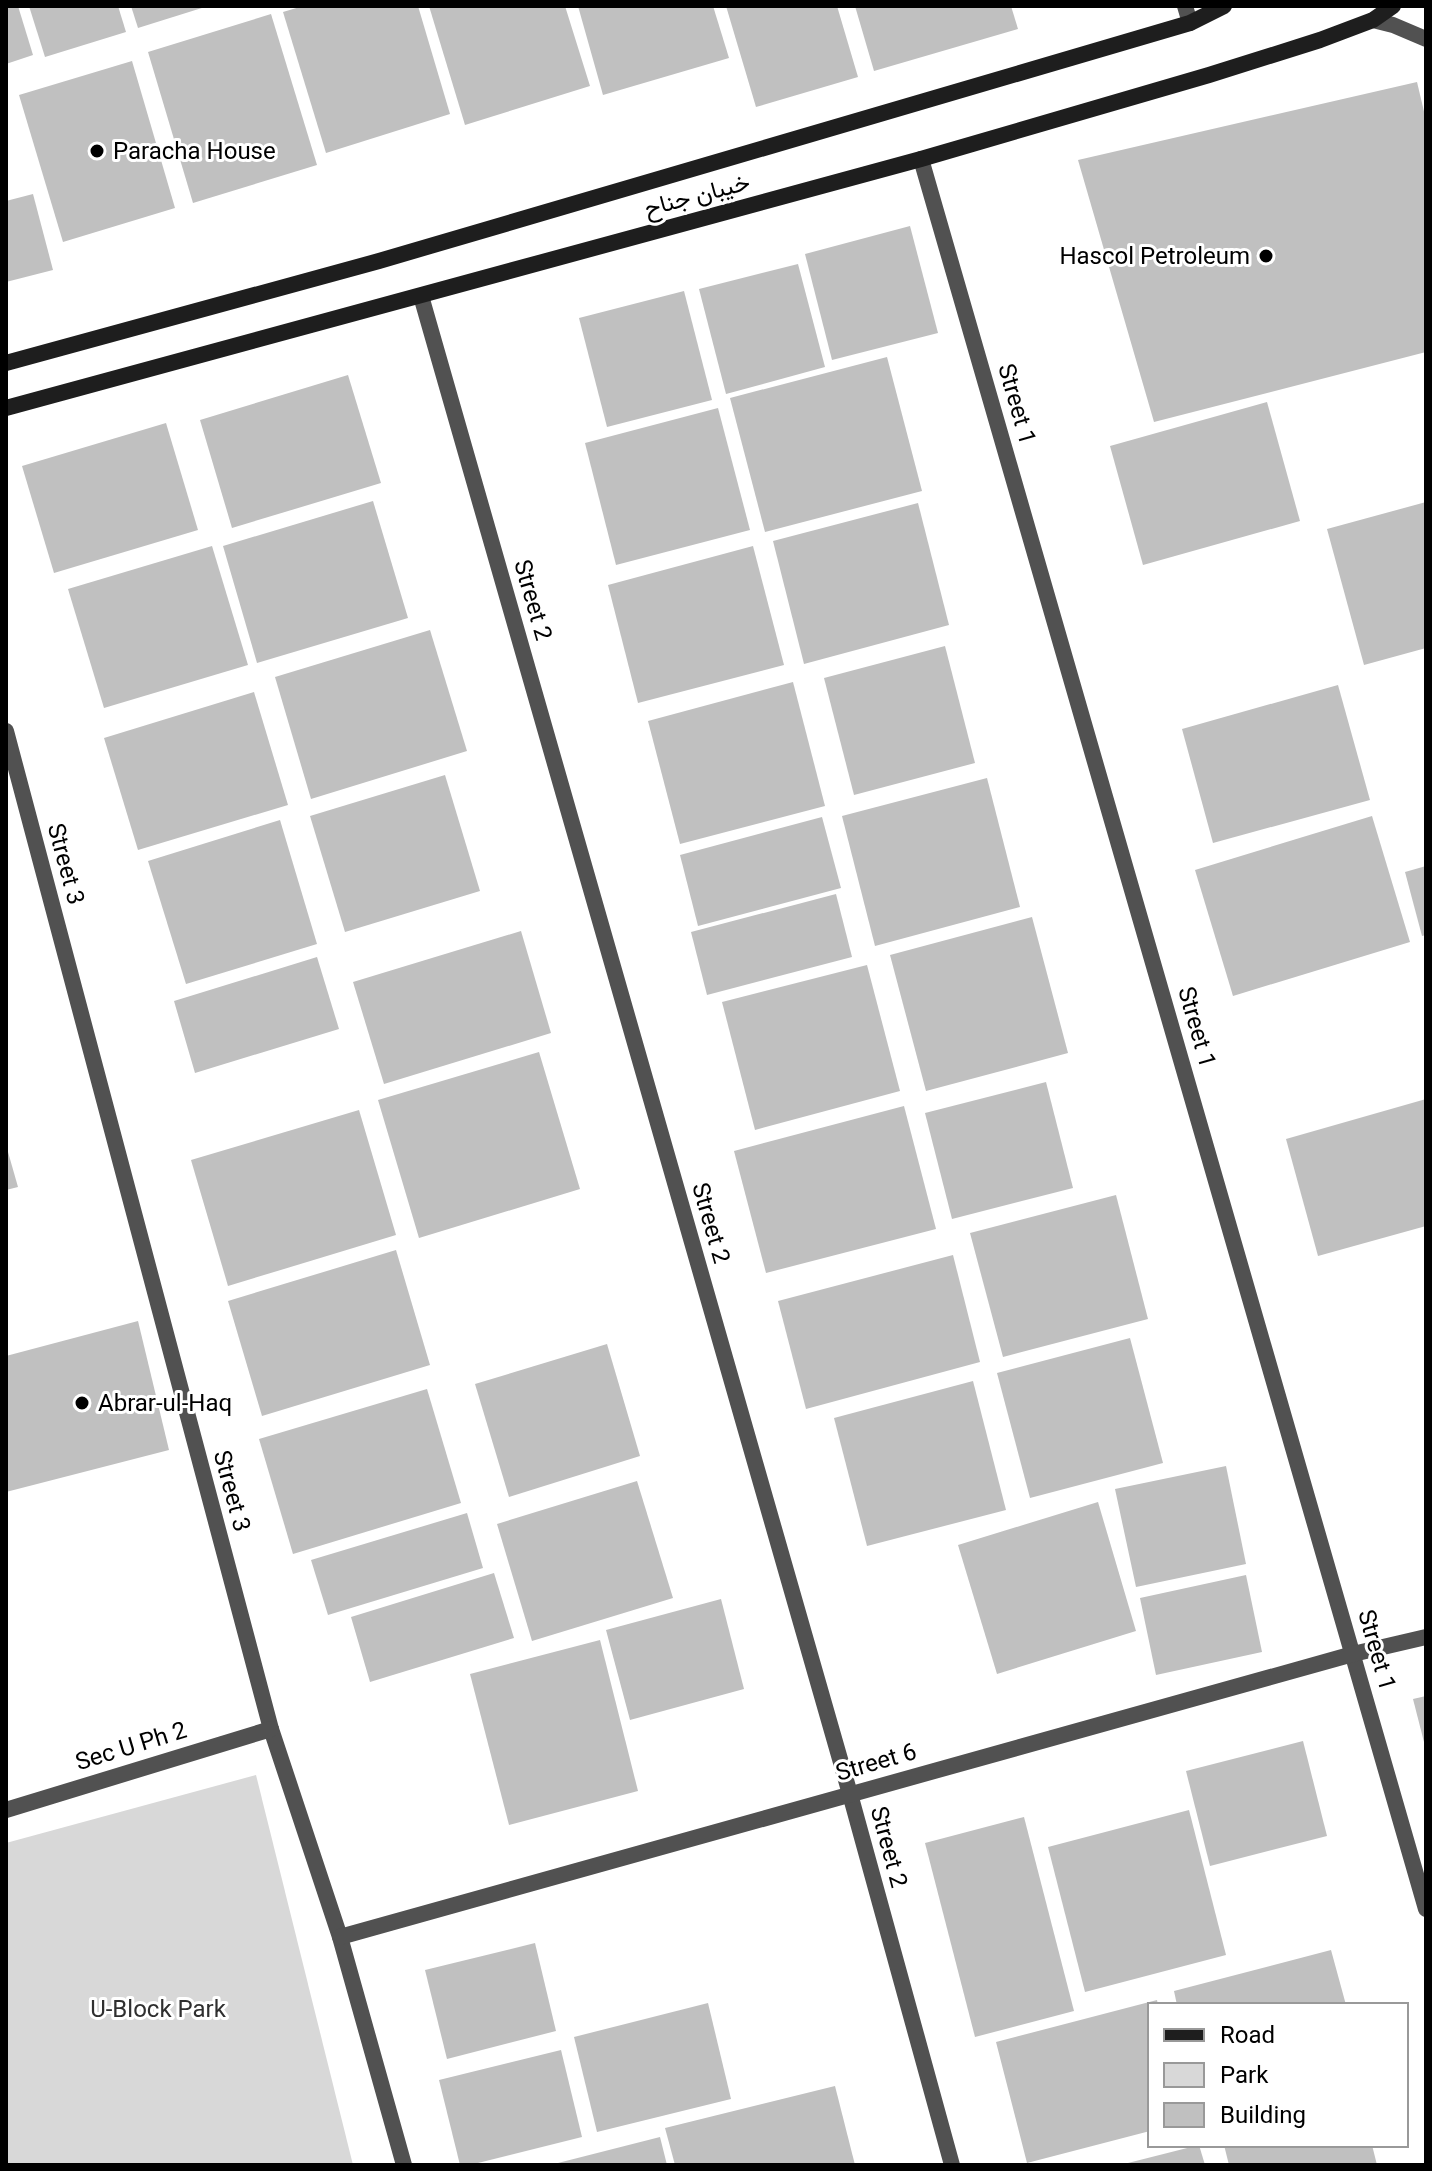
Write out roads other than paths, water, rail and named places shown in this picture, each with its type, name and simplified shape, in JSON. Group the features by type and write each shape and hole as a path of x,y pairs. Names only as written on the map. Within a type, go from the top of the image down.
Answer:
{"main road":[{"name":"خیبان جناح","path":"6,363 379,261 1190,23 1224,6"},
{"name":"خیبان جناح","path":"6,408 921,159 1320,40 1373,20 1393,6"}],"street":[{"path":"1185,6 1190,23"},
{"path":"1373,20 1426,39"},
{"name":"Street 1","path":"921,159 1426,1909"},
{"name":"Street 2","path":"421,296 850,1794 952,2165"},
{"name":"Street 3","path":"6,731 271,1729 340,1937 404,2165"},
{"name":"Street 6","path":"340,1937 1353,1654 1426,1637"},
{"name":"Sec U Ph 2","path":"6,1810 271,1729"}],"place":[{"name":"Paracha House","path":"97,151"},
{"name":"Hascol Petroleum","path":"1266,256"},
{"name":"Abrar-ul-Haq","path":"82,1403"}],"park label":[{"name":"U-Block Park","path":"158,2009"}]}
